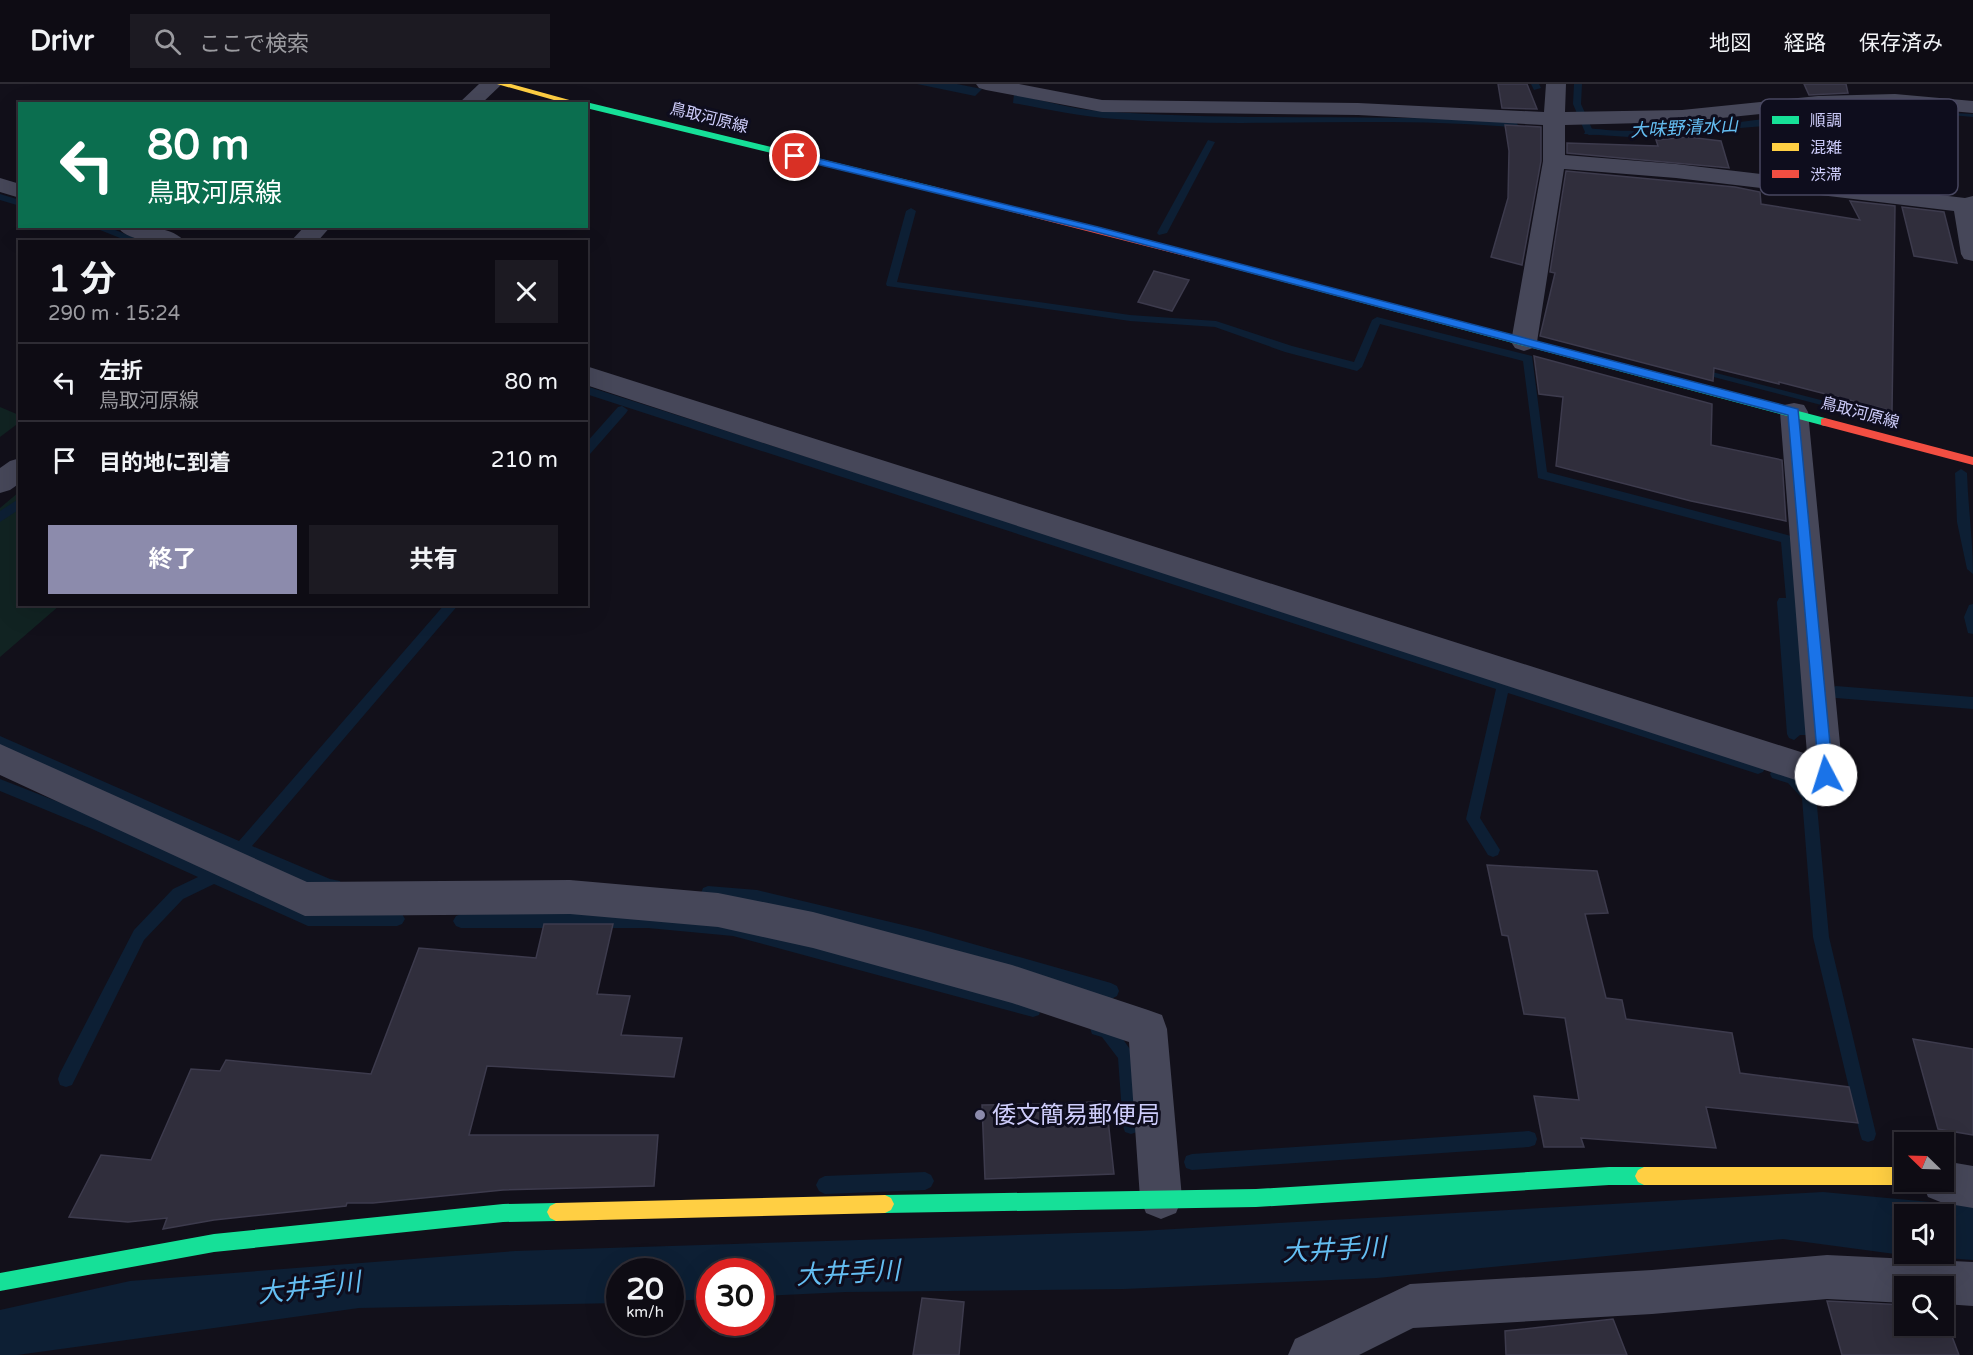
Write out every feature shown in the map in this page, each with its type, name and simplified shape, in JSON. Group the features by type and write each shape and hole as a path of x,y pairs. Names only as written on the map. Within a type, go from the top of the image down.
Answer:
{"main road":[{"path":"501,84 572,102"},
{"name":"鳥取河原線","path":"588,105 1095,229 1973,461"},
{"path":"0,1282 214,1243 503,1213 1161,1198 1256,1198 1610,1176 1894,1176"}],"street":[{"path":"470,102 492,84"},
{"path":"986,84 1102,106 1358,109 1554,119 1682,116 1760,108"},
{"path":"1524,342 1554,161 1556,84"},
{"path":"1958,106 1973,107"},
{"path":"1554,161 1760,180"},
{"path":"0,185 18,190"},
{"path":"1889,195 1969,204 1973,254"},
{"path":"134,228 167,240"},
{"path":"304,240 318,228"},
{"path":"588,376 1826,775 1794,412"},
{"path":"0,483 18,470"},
{"path":"0,759 304,899 570,897 717,910 813,930 1012,984 1148,1029 1161,1198"},
{"path":"1954,1184 1973,1187"},
{"path":"1311,1355 1410,1306 1652,1292 1827,1277 1973,1284"}],"shaded area":[{"path":"0,407 18,415 18,424 0,437"},
{"path":"18,493 18,606 59,606 0,657 0,508"}],"water":[{"path":"917,84 957,84 982,89 975,96"},
{"path":"1014,94 1100,111 1204,116 1464,119 1516,122 1520,128 1470,124 1217,123 1116,119 1077,115 1013,103"},
{"path":"1958,113 1973,114 1973,117 1958,116"},
{"path":"1760,119 1760,126 1629,137 1584,134 1587,128 1633,131"},
{"path":"1549,330 1879,415 1879,420 1548,334"},
{"name":"大井手川","path":"1823,1192 1952,1204 1894,1204 1894,1254 1783,1239 1377,1278 1124,1289 846,1292 774,1295 774,1258 696,1258 696,1300 684,1300 684,1258 606,1258 606,1303 359,1308 17,1355 0,1355 0,1310 130,1281 515,1251 1139,1231"},
{"path":"1954,1204 1973,1206 1973,1260 1954,1259"}],"building":[{"path":"1498,84 1527,84 1537,109 1502,108"},
{"path":"1804,84 1846,84 1848,93 1809,95"},
{"path":"1505,125 1541,127 1541,161 1522,265 1491,257 1508,198 1509,151"},
{"path":"1688,137 1721,141 1729,168 1567,153 1567,143 1658,146 1656,140"},
{"path":"1566,171 1735,187 1760,192 1761,204 1860,220 1850,201 1895,206 1892,411 1714,368 1713,381 1540,336 1555,273 1550,272"},
{"path":"1902,207 1944,212 1957,263 1914,256"},
{"path":"1154,271 1189,280 1172,311 1138,302"},
{"path":"1534,356 1712,404 1711,445 1782,460 1786,521 1691,501 1556,466 1563,397 1539,394"},
{"path":"1487,865 1597,871 1608,913 1585,914 1606,998 1622,1000 1626,1019 1732,1033 1740,1073 1849,1087 1858,1123 1706,1107 1716,1148 1581,1138 1584,1147 1544,1147 1534,1096 1579,1100 1565,1018 1524,1014 1508,936 1502,935"},
{"path":"544,924 613,924 597,994 630,996 621,1035 682,1038 674,1077 487,1066 469,1135 658,1135 654,1186 503,1190 373,1203 347,1203 346,1206 214,1220 163,1229 167,1218 128,1222 69,1217 101,1155 151,1160 191,1069 220,1071 226,1060 371,1074 419,948 536,958"},
{"path":"1913,1039 1973,1049 1973,1135 1938,1129"},
{"path":"1106,1101 1114,1174 985,1179 982,1105"},
{"path":"922,1298 964,1302 959,1355 913,1355"},
{"path":"1827,1301 1894,1304 1894,1336 1952,1336 1959,1355 1842,1355"},
{"path":"1613,1319 1627,1355 1506,1355 1505,1331"}],"waterway":[{"path":"1535,84 1537,88"},
{"name":"大味野清水山","path":"1578,84 1577,104 1589,132 1603,132"},
{"path":"1162,233 1211,142"},
{"path":"0,197 18,202"},
{"path":"911,211 891,284 1130,318 1216,324 1289,349 1357,367 1377,320 1528,359 1542,475 1787,539 1804,731"},
{"path":"100,228 135,240"},
{"path":"588,391 1758,768"},
{"path":"588,449 622,410"},
{"path":"1961,473 1963,522 1973,569"},
{"path":"0,518 18,504"},
{"path":"1783,602 1794,734"},
{"path":"241,849 451,606"},
{"path":"1973,609 1970,617 1973,629"},
{"path":"1493,850 1473,819 1503,686"},
{"path":"1836,692 1973,703"},
{"path":"0,742 241,849"},
{"path":"1777,774 1792,778 1809,795 1821,937 1868,1134"},
{"path":"0,785 97,824 213,876"},
{"path":"241,849 330,886 335,886"},
{"path":"66,1079 139,935 178,894 213,876"},
{"path":"213,876 308,919 397,919"},
{"path":"708,893 757,897 924,937 1111,991"},
{"path":"461,921 648,921 733,929 1033,1009"},
{"path":"1098,1028 1107,1031 1126,1055 1131,1126"},
{"path":"1192,1162 1529,1139"},
{"path":"825,1185 925,1181"}],"traffic: fast":[{"path":"588,105 936,190"},
{"path":"1228,264 1825,422"},
{"path":"885,1204 1256,1198 1609,1176 1644,1176"},
{"path":"0,1282 214,1243 503,1213 556,1212"}],"traffic: slow":[{"path":"501,84 572,102"},
{"path":"1644,1176 1894,1176"},
{"path":"556,1212 885,1204"}],"traffic: jam":[{"path":"936,190 1228,264"},
{"path":"1825,422 1973,461"}],"place":[{"name":"倭文簡易郵便局","path":"980,1115"}],"route":[{"path":"795,156 1095,229 1794,412 1826,775"}]}
